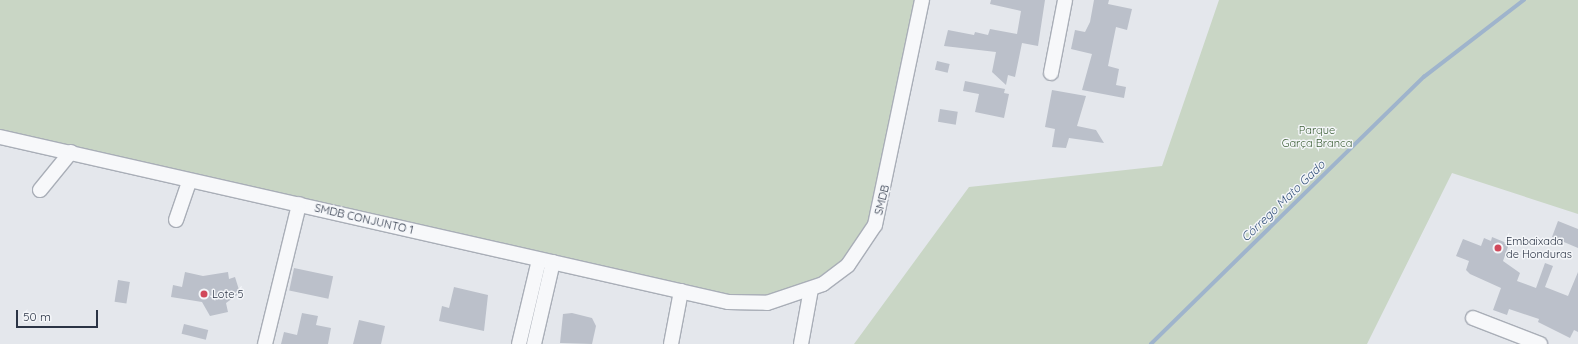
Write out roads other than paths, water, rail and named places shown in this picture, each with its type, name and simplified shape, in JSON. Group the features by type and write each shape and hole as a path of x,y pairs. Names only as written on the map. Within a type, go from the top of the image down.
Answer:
{"street":[{"name":"SMDB","path":"728,302 767,303 811,289 848,265 875,225 922,0"},
{"path":"1051,72 1065,0"},
{"name":"SMDB CONJUNTO 1","path":"0,137 70,152 189,182 299,204 728,302"},
{"path":"40,190 70,152"},
{"path":"176,220 189,182"},
{"path":"265,344 299,204"},
{"path":"519,344 546,261"},
{"path":"534,344 546,261"},
{"path":"801,344 811,289"},
{"path":"671,344 681,291"},
{"path":"1473,318 1540,344"}],"waterway":[{"name":"Córrego Mato Gado","path":"1151,344 1424,77 1524,0"}],"place":[{"name":"Embaixada de Honduras","path":"1498,248"},
{"name":"Lote 5","path":"204,294"}],"park label":[{"name":"Parque Garça Branca","path":"1317,137"}]}
